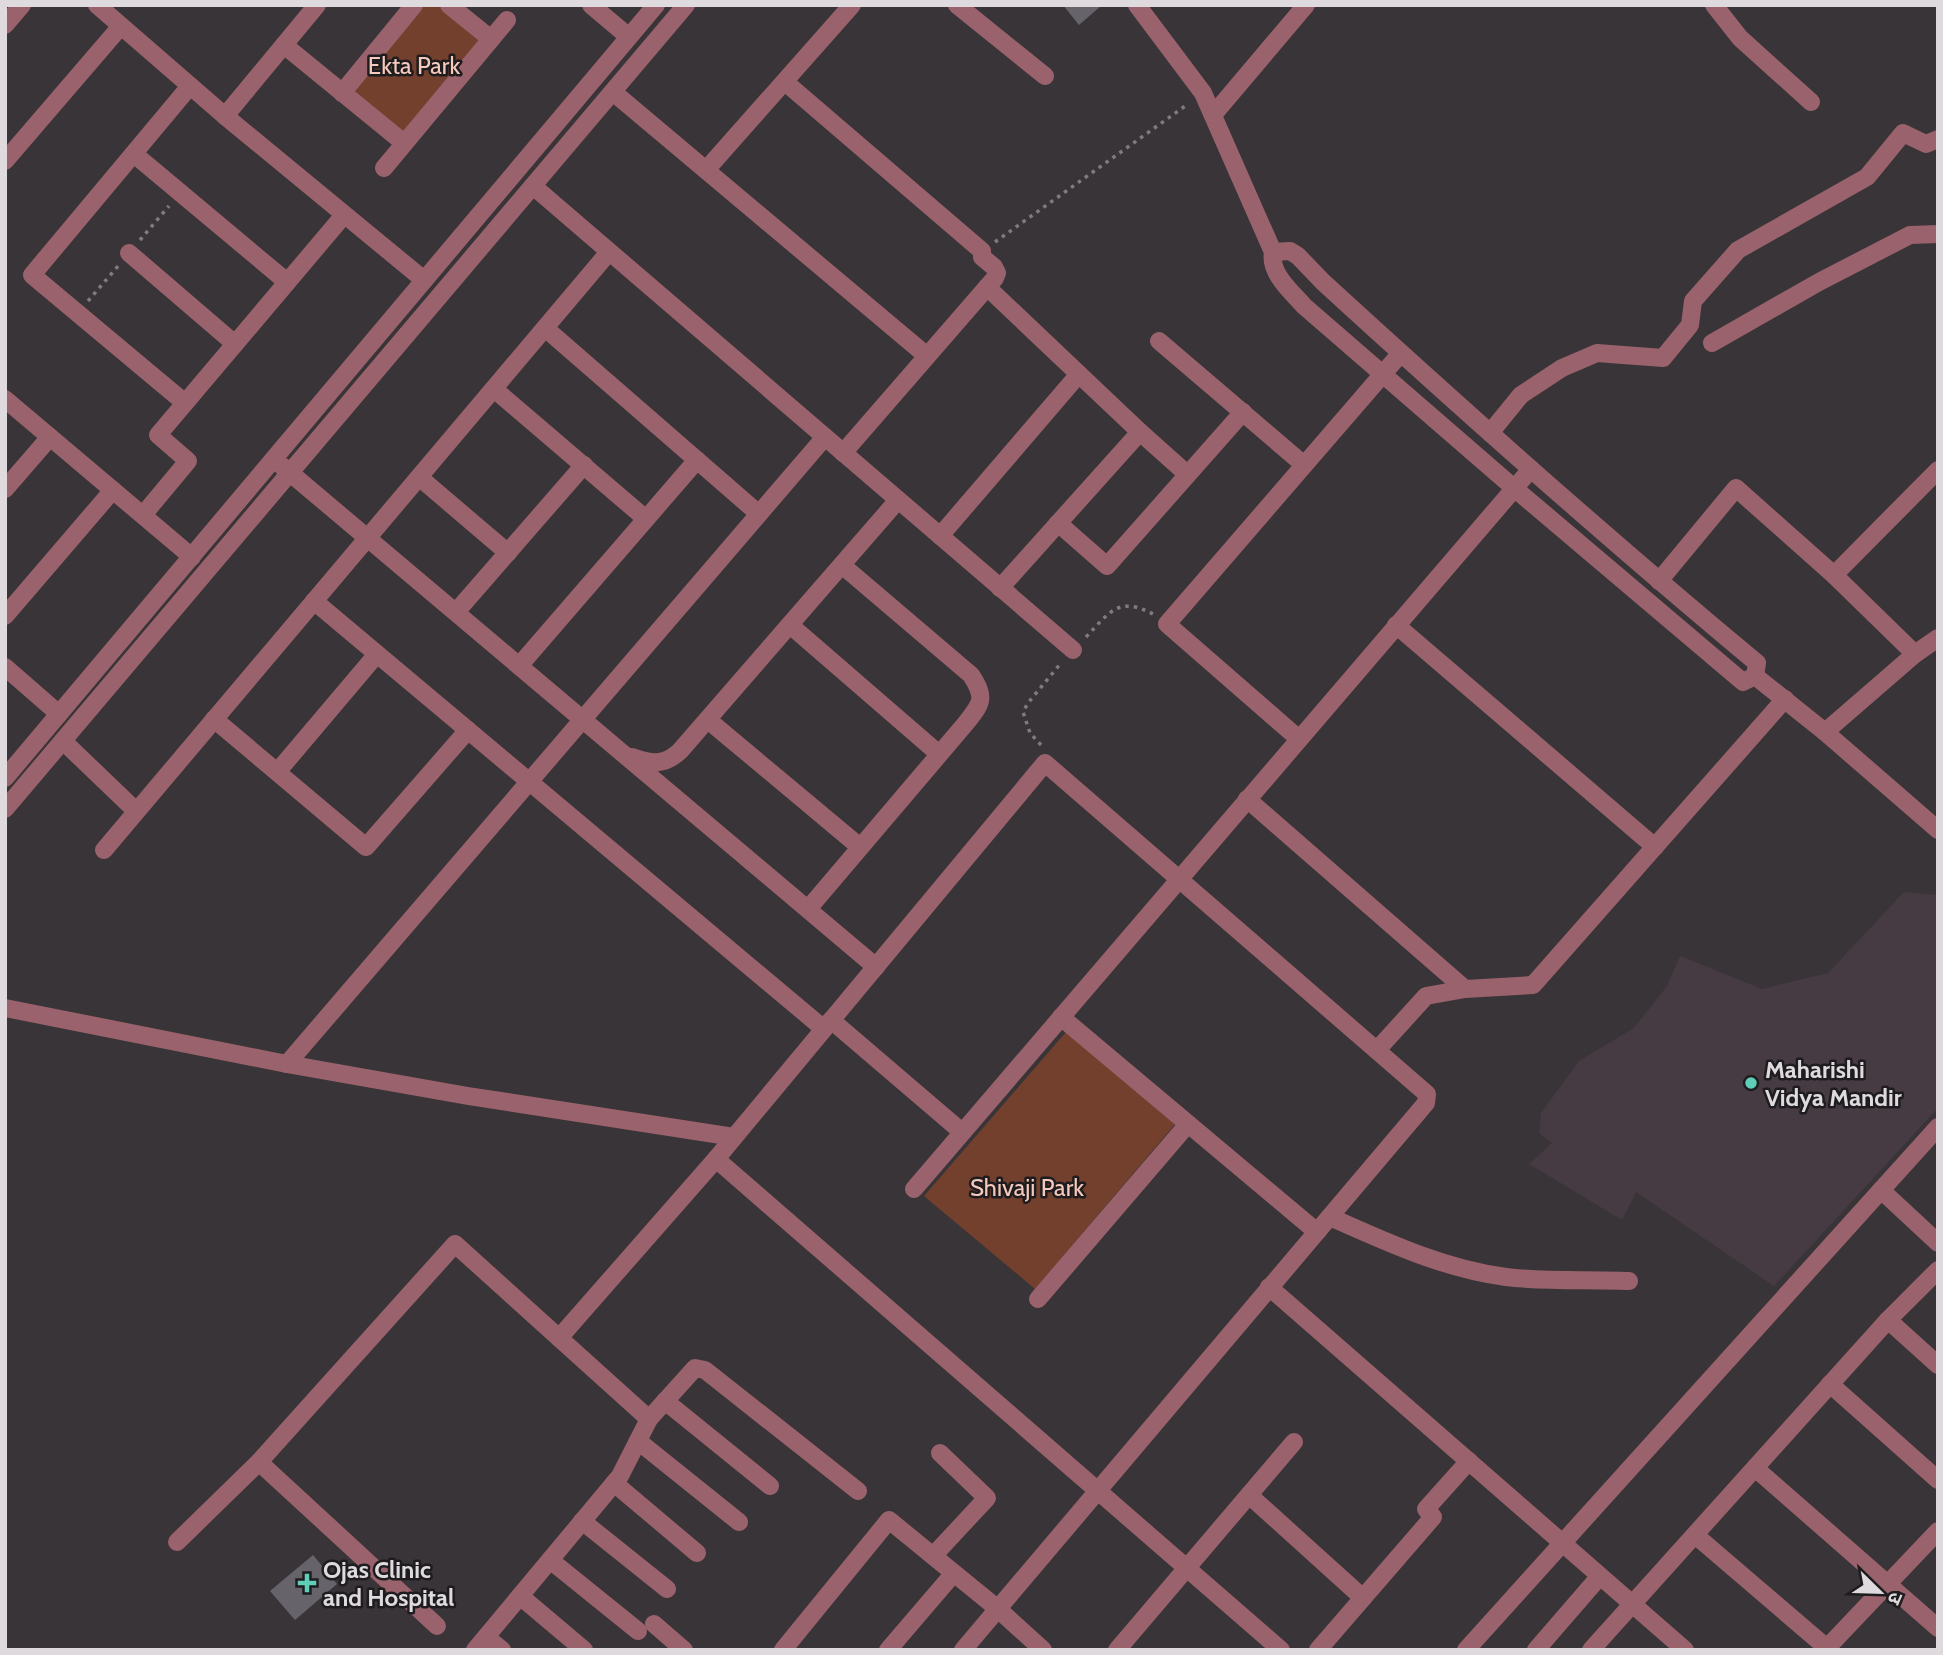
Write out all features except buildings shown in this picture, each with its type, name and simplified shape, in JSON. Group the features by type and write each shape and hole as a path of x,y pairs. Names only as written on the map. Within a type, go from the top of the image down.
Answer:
{"street":[{"path":"5,25 22,5"},
{"path":"97,5 225,116 424,280"},
{"path":"225,116 317,5"},
{"path":"342,93 414,5"},
{"path":"449,5 491,39"},
{"path":"591,5 629,37"},
{"path":"5,778 656,5"},
{"path":"5,809 686,5"},
{"path":"706,170 852,5"},
{"path":"957,5 1045,76"},
{"path":"1138,5 1203,93 1273,252 1271,261 1278,276 1304,306 1514,488 1786,699 1938,830"},
{"path":"1213,115 1306,5"},
{"path":"1714,5 1740,38 1811,102"},
{"path":"384,168 507,20"},
{"path":"5,161 121,26"},
{"path":"284,45 404,144"},
{"path":"785,82 982,251 982,257 997,273 843,453"},
{"path":"185,403 32,275 190,86"},
{"path":"613,92 927,356"},
{"path":"1490,433 1521,395 1562,368 1597,353 1663,358 1690,325 1693,301 1738,250 1867,177 1903,133 1926,144 1938,139"},
{"path":"134,154 287,282"},
{"path":"533,186 1073,650"},
{"path":"143,515 188,461 158,435 344,215"},
{"path":"1713,343 1819,282 1910,235 1938,234"},
{"path":"1273,252 1290,251 1298,256 1401,353 1659,581 1752,674"},
{"path":"104,850 609,252"},
{"path":"129,253 235,344"},
{"path":"987,287 1187,474"},
{"path":"545,328 759,514"},
{"path":"1159,341 1303,464"},
{"path":"1299,739 1167,624 1401,353"},
{"path":"940,536 1079,373"},
{"path":"494,389 646,519"},
{"path":"5,399 192,556"},
{"path":"1058,523 1107,566 1243,412"},
{"path":"1000,588 1140,432"},
{"path":"5,489 50,437"},
{"path":"287,1064 825,437"},
{"path":"274,459 876,967"},
{"path":"519,666 697,460"},
{"path":"456,612 584,465"},
{"path":"914,1189 1531,468"},
{"path":"1834,575 1938,470"},
{"path":"419,477 508,553"},
{"path":"1659,581 1736,488 1834,575 1915,654"},
{"path":"5,616 113,490"},
{"path":"625,755 649,763 666,762 680,751 898,500"},
{"path":"808,909 979,706 981,698 981,689 971,675 843,566"},
{"path":"314,601 529,782 962,1132"},
{"path":"790,625 939,754"},
{"path":"1396,625 1655,847"},
{"path":"1825,732 1915,654 1938,638"},
{"path":"278,771 377,654"},
{"path":"5,667 59,714"},
{"path":"1377,1050 1426,996 1465,989 1533,985 1786,699"},
{"path":"214,719 366,847 468,730"},
{"path":"708,720 860,848"},
{"path":"63,741 136,811"},
{"path":"559,1338 716,1159 1045,763 1427,1094 1426,1103 963,1650"},
{"path":"1247,799 1465,989"},
{"path":"5,1008 287,1064 468,1096 734,1137"},
{"path":"1061,1017 1317,1232"},
{"path":"1038,1299 1188,1124"},
{"path":"1466,1650 1938,1127"},
{"path":"716,1159 1281,1650"},
{"path":"1881,1189 1938,1243"},
{"path":"1330,1217 1393,1245 1458,1268 1507,1277 1629,1281"},
{"path":"177,1542 259,1462 455,1244 645,1415"},
{"path":"1591,1650 1888,1320 1938,1270"},
{"path":"1269,1287 1685,1650"},
{"path":"1888,1320 1938,1364"},
{"path":"502,1650 480,1643 620,1476 638,1441 645,1415 665,1401 695,1368 705,1370 858,1492"},
{"path":"1830,1384 1938,1480"},
{"path":"665,1401 770,1486"},
{"path":"638,1441 739,1522"},
{"path":"1117,1650 1294,1441"},
{"path":"933,1556 987,1497 940,1453"},
{"path":"1318,1650 1433,1517 1426,1509 1469,1461"},
{"path":"259,1462 437,1626"},
{"path":"1755,1468 1938,1628"},
{"path":"614,1483 697,1553"},
{"path":"1249,1495 1363,1598"},
{"path":"783,1650 889,1520 1044,1650"},
{"path":"582,1521 667,1589"},
{"path":"1695,1535 1826,1649 1938,1531"},
{"path":"550,1560 684,1650"},
{"path":"888,1650 954,1573"},
{"path":"1536,1650 1600,1576"},
{"path":"520,1596 584,1650"}],"path":[{"path":"982,251 1203,93"},
{"path":"1045,763 1045,751 1030,733 1023,712 1073,650 1118,607 1139,607 1167,624"}],"shaded area":[{"name":"Maharishi Vidya Mandir","path":"1904,892 1938,895 1938,1108 1774,1286 1636,1192 1622,1220 1529,1164 1552,1143 1539,1133 1541,1113 1579,1061 1634,1028 1667,986 1680,956 1762,989 1828,973"}],"green space":[{"name":"Ekta Park","path":"419,5 437,5 479,41 402,134 349,89"},
{"name":"Shivaji Park","path":"1066,1032 1176,1123 1035,1289 924,1196"}],"place":[{"name":"Maharishi Vidya Mandir","path":"1751,1083"},
{"name":"Ojas Clinic and Hospital","path":"307,1583"}]}
